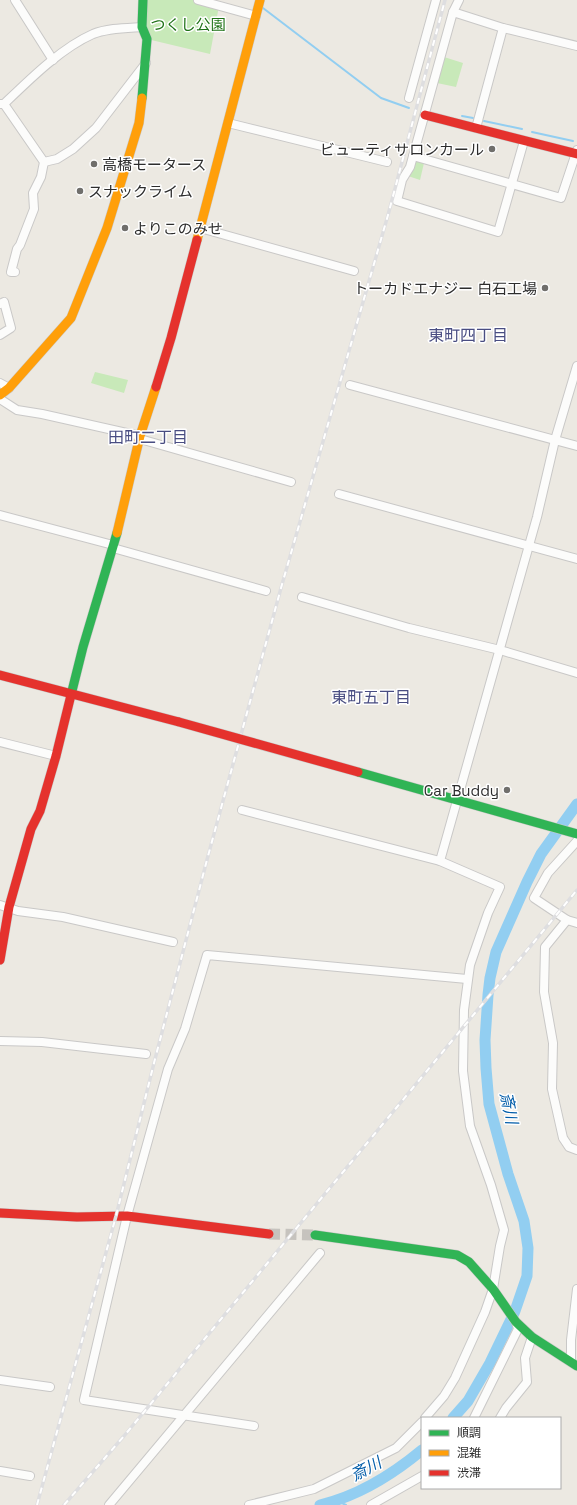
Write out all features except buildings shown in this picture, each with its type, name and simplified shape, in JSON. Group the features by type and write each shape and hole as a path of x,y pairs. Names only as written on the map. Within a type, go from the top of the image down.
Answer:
{"street":[{"path":"15,0 53,60"},
{"path":"0,395 9,388 71,318 108,228 139,123 147,39 142,28 143,0"},
{"path":"0,960 5,906 31,829 40,811 56,756 84,647 113,547 140,437 171,338 258,6 198,0"},
{"path":"409,98 436,0"},
{"path":"459,0 453,12 410,167 402,180 397,201 498,232 513,184 524,141"},
{"path":"453,12 503,28 577,46"},
{"path":"15,272 11,272 17,249 34,209 34,193 41,177 44,162 2,104 30,78 75,44 94,34 116,29 142,28"},
{"path":"476,128 503,28"},
{"path":"44,162 58,159 96,128 146,62"},
{"path":"413,156 561,198 577,152 524,141 425,115"},
{"path":"228,123 387,162"},
{"path":"200,228 354,271"},
{"path":"0,304 4,302 11,328 0,335"},
{"path":"440,861 546,484 555,440 577,366"},
{"path":"0,383 9,388"},
{"path":"350,385 577,446"},
{"path":"0,399 17,410 42,414 140,437 291,482"},
{"path":"338,494 577,559"},
{"path":"0,515 266,591"},
{"path":"302,597 409,628 500,650 577,673"},
{"path":"0,675 179,722 458,799 526,821 577,834"},
{"path":"0,742 56,756"},
{"path":"242,810 440,861 500,887 488,913 470,965 467,979 464,1010 463,1071 470,1126 491,1185 504,1230 500,1246 494,1291 455,1378 444,1396 426,1417"},
{"path":"577,842 548,873 534,898 567,920 577,923"},
{"path":"5,906 18,911 63,917 173,942"},
{"path":"567,920 545,947 544,992 553,1043 552,1089 563,1138 569,1147 577,1150"},
{"path":"254,1426 84,1400 127,1216 168,1069 185,1029 207,955 467,979"},
{"path":"0,1041 42,1042 146,1054"},
{"path":"0,1213 77,1217 127,1216 269,1234"},
{"path":"315,1235 457,1255 469,1262 494,1291 516,1322 532,1337 574,1364"},
{"path":"109,1505 320,1253"},
{"path":"574,1364 577,1289"},
{"path":"474,1417 518,1329 516,1322"},
{"path":"501,1417 527,1382 525,1358 532,1337"},
{"path":"0,1380 50,1387"},
{"path":"248,1505 314,1489 396,1448 421,1423"},
{"path":"0,1472 30,1476"},
{"path":"371,1505 421,1477"}],"green space":[{"name":"つくし公園","path":"143,0 198,0 219,6 210,54 147,39"},
{"path":"444,57 463,63 456,87 437,83"},
{"path":"414,160 424,163 420,180 408,176"},
{"path":"95,372 128,380 124,393 91,383"}],"waterway":[{"path":"263,8 381,98 409,108"},
{"path":"462,116 473,118"},
{"path":"484,121 522,129"},
{"path":"532,132 573,141"},
{"name":"斎川","path":"454,1417 468,1401 490,1363 515,1311 527,1276 528,1248 524,1221 508,1174 489,1104 485,1040 490,978 496,952 527,882 541,854 577,804"},
{"name":"斎川","path":"320,1505 348,1496 374,1484 399,1468 421,1451"},
{"name":"斎川","path":"337,1501 346,1505"}],"tunnel":[{"path":"269,1234 315,1235"}],"railway":[{"path":"37,1505 116,1216 208,856 281,588 388,215 445,0"},
{"path":"64,1505 124,1436 577,890"}],"traffic: fast":[{"path":"142,98 147,39 142,27 143,0"},
{"path":"71,695 83,647 117,533"},
{"path":"358,772 577,834"},
{"path":"315,1235 457,1255 469,1262 493,1289 516,1322 532,1337 577,1366"}],"traffic: slow":[{"path":"197,240 260,0"},
{"path":"0,395 9,388 71,318 107,228 139,123 142,98"},
{"path":"117,533 140,436 156,387"}],"traffic: jam":[{"path":"425,115 577,154"},
{"path":"156,387 171,338 197,240"},
{"path":"0,675 179,722"},
{"path":"0,960 9,907 31,829 40,811 56,756 71,695"},
{"path":"179,722 358,772"},
{"path":"0,1213 77,1217 127,1216 269,1234"}],"place":[{"name":"ビューティサロンカール","path":"492,149"},
{"name":"高橋モータース","path":"94,164"},
{"name":"スナックライム","path":"80,191"},
{"name":"よりこのみせ","path":"125,228"},
{"name":"トーカドエナジー 白石工場","path":"545,288"},
{"name":"Car Buddy","path":"507,790"}],"district":[{"name":"東町四丁目","path":"468,335"},
{"name":"田町二丁目","path":"148,437"},
{"name":"東町五丁目","path":"371,697"}]}
